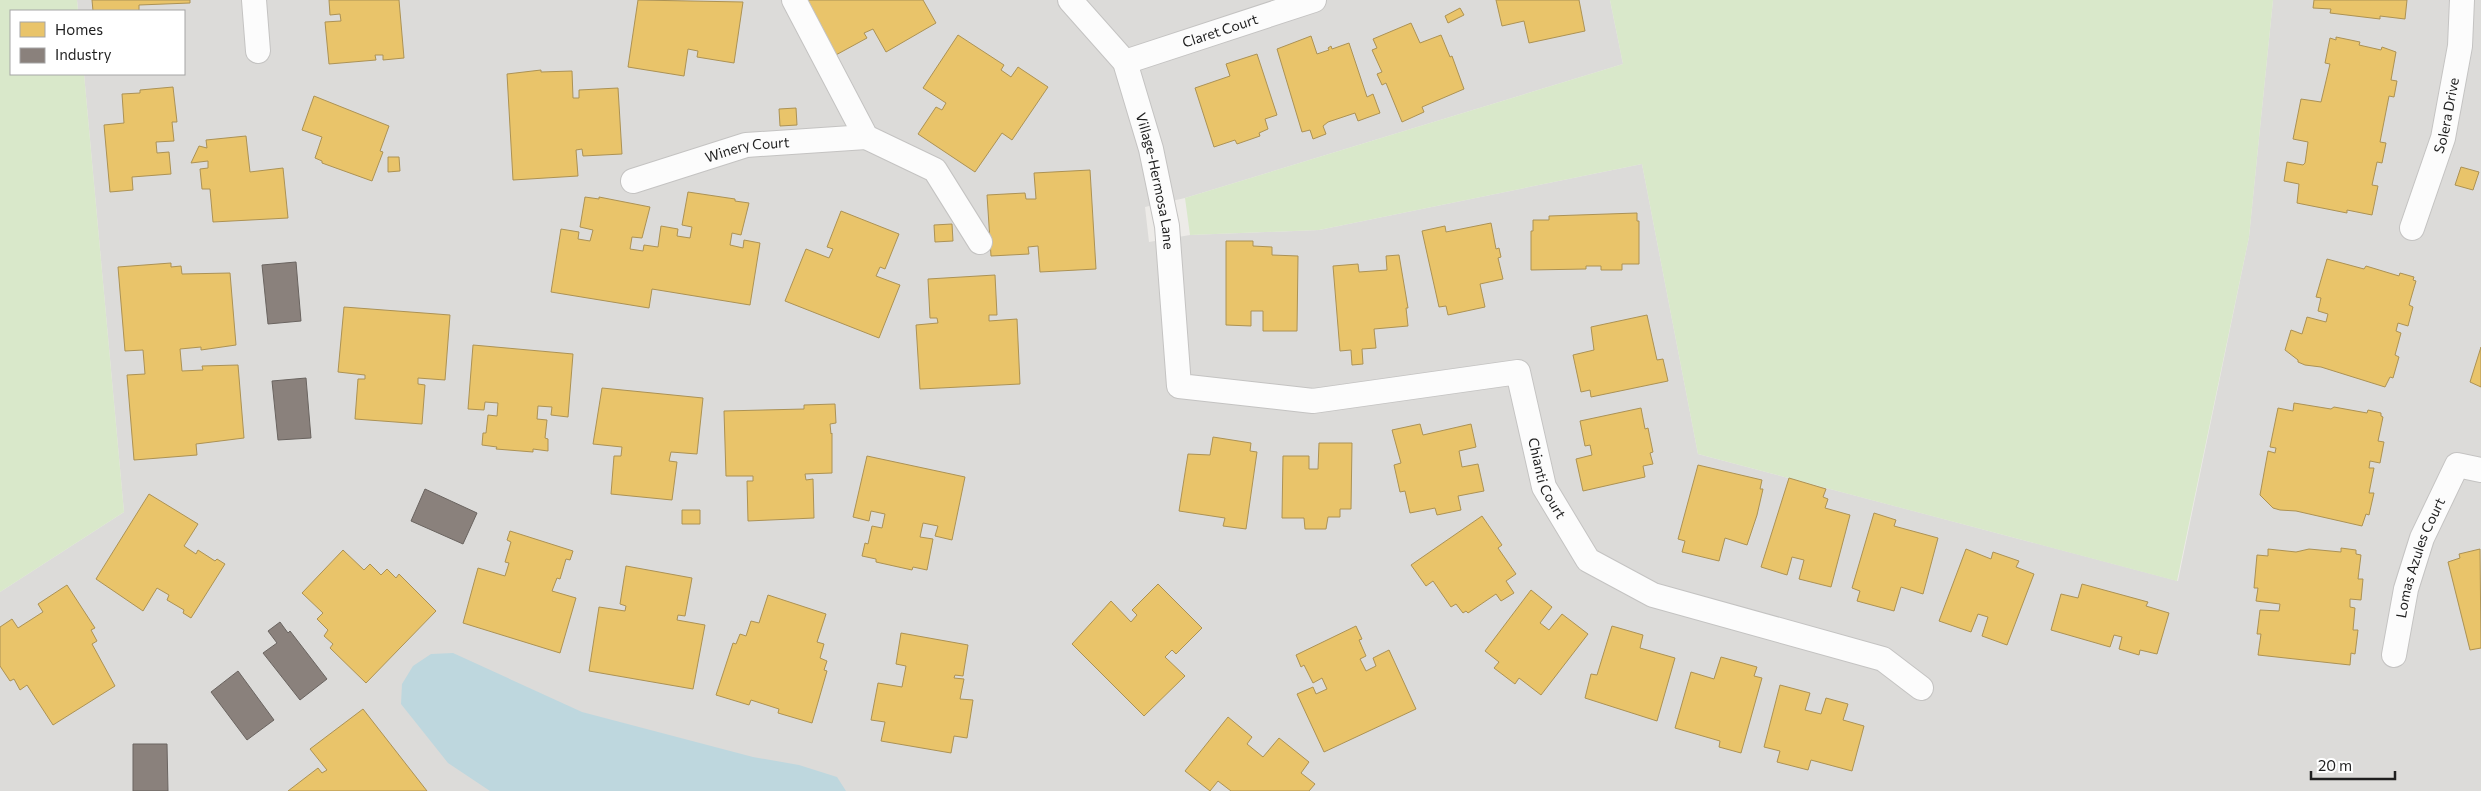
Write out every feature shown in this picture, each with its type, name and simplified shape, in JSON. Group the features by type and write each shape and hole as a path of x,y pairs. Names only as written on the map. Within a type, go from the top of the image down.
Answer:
{"street":[{"path":"254,0 258,51"},
{"path":"794,0 866,137"},
{"name":"Village-Hermosa Lane","path":"1070,0 1125,62 1151,149 1167,226 1179,386"},
{"name":"Claret Court","path":"1125,62 1314,0"},
{"name":"Solera Drive","path":"2412,228 2443,138 2471,46 2462,0"},
{"name":"Winery Court","path":"633,181 746,145 866,137 935,170 980,242"},
{"name":"Chianti Court","path":"1179,386 1313,401 1518,372 1544,487 1588,560 1652,595 1883,659 1921,688"},
{"name":"Lomas Azules Court","path":"2394,655 2406,589 2422,538 2457,465 2481,470"}],"shaded area":[{"path":"77,0 1610,0 1623,64 1185,198 1145,207 1149,242 1190,235 1319,230 1642,164 1698,454 2178,581 2249,237 2273,0 2481,0 2481,791 0,791 0,592 124,512 84,75 185,75 185,10 78,10"}],"green space":[{"path":"0,0 77,0 78,10 10,10 10,75 84,75 124,512 0,592"},
{"path":"1610,0 2273,0 2249,237 2177,581 1698,454 1642,164 1319,230 1190,235 1185,198 1623,64"}],"water":[{"path":"453,653 582,712 753,757 799,765 837,777 846,791 490,791 448,763 401,704 402,684 413,666 431,654"}],"building: Homes":[{"path":"92,0 190,0 190,3 139,5 139,10 93,10"},
{"path":"329,0 399,0 404,58 383,60 383,55 375,55 376,60 329,64 325,22 341,21 340,14 330,15"},
{"path":"638,0 743,2 734,63 697,57 698,51 688,49 684,76 628,67"},
{"path":"808,0 923,0 936,23 886,52 873,29 864,33 867,38 834,56 804,2"},
{"path":"1496,0 1579,0 1585,31 1529,43 1524,21 1502,26"},
{"path":"2314,0 2407,0 2405,19 2380,16 2380,19 2330,13 2331,9 2313,8"},
{"path":"1460,8 1464,15 1448,23 1445,16"},
{"path":"1411,23 1420,43 1441,35 1450,57 1452,56 1464,89 1422,107 1424,112 1402,122 1386,83 1382,85 1377,74 1382,72 1372,50 1377,48 1373,39"},
{"path":"958,35 1004,65 1001,70 1011,77 1018,67 1048,87 1012,140 1002,133 975,172 918,134 936,107 942,110 946,103 923,88"},
{"path":"1311,36 1317,54 1329,50 1328,48 1331,46 1332,49 1349,43 1367,97 1373,94 1380,113 1358,121 1355,113 1328,122 1323,126 1326,134 1313,139 1310,130 1302,132 1277,49"},
{"path":"2336,37 2360,42 2359,45 2381,50 2382,47 2396,52 2391,80 2397,81 2394,97 2389,96 2380,142 2386,143 2382,163 2377,162 2372,185 2378,186 2372,215 2347,210 2347,213 2297,203 2299,184 2284,181 2287,162 2303,165 2305,163 2308,142 2293,139 2301,99 2321,102 2330,64 2325,63 2330,38 2336,40"},
{"path":"1257,54 1277,115 1265,119 1268,129 1259,133 1260,136 1237,144 1235,140 1214,147 1195,88 1230,76 1226,64"},
{"path":"541,70 541,72 572,71 573,98 579,98 579,90 618,88 622,154 583,156 582,149 576,150 578,176 513,180 507,74"},
{"path":"173,87 177,122 172,122 174,141 156,142 157,153 169,152 171,174 132,177 133,190 110,192 104,125 124,123 122,94 140,93 140,90"},
{"path":"314,96 389,126 380,151 383,152 372,181 322,163 322,161 315,158 322,137 302,130"},
{"path":"796,108 797,125 780,126 779,109"},
{"path":"246,136 250,172 283,168 288,218 213,222 210,189 202,189 200,169 208,168 208,161 191,163 199,146 207,148 206,140"},
{"path":"388,157 399,157 400,171 388,172"},
{"path":"2461,167 2479,172 2473,190 2455,185"},
{"path":"1090,170 1096,269 1040,272 1038,246 1028,247 1029,254 991,256 987,195 1025,193 1026,199 1036,199 1034,173"},
{"path":"688,192 749,203 741,235 732,233 730,245 743,248 744,240 760,243 750,305 652,289 649,308 551,292 561,229 579,232 578,239 590,241 593,230 580,227 585,197 599,199 599,197 650,207 642,238 632,237 630,249 643,251 644,245 658,247 661,226 678,229 677,236 690,238 692,227 682,225"},
{"path":"841,211 899,234 885,269 880,267 876,276 900,285 879,338 785,301 806,249 829,258 833,249 827,247"},
{"path":"1637,213 1637,221 1639,221 1639,264 1622,264 1622,270 1601,270 1601,266 1586,266 1586,269 1531,270 1531,231 1533,231 1533,220 1549,220 1549,216"},
{"path":"1491,223 1496,249 1499,248 1501,257 1498,258 1503,279 1480,284 1485,307 1448,315 1446,306 1439,307 1422,231 1445,226 1446,232"},
{"path":"952,224 953,241 935,242 934,225"},
{"path":"1226,241 1253,241 1253,246 1272,247 1272,255 1298,256 1297,331 1263,331 1263,311 1251,311 1251,326 1226,325"},
{"path":"1399,255 1408,308 1406,308 1408,326 1374,329 1376,348 1362,349 1363,364 1352,365 1351,350 1340,351 1333,266 1358,264 1359,272 1387,270 1386,256"},
{"path":"2327,259 2364,269 2366,266 2399,276 2400,273 2414,277 2413,280 2416,281 2409,305 2413,307 2408,326 2398,323 2396,331 2401,333 2395,355 2399,357 2393,378 2390,377 2385,387 2321,367 2305,365 2298,362 2285,350 2291,330 2302,334 2307,317 2326,322 2328,314 2318,311 2321,298 2316,297"},
{"path":"171,263 171,267 181,266 182,274 230,273 236,345 201,350 201,347 180,349 182,371 203,370 202,366 238,365 244,438 196,444 197,455 134,460 127,375 145,374 143,350 125,351 118,267"},
{"path":"995,275 997,315 989,315 989,321 1017,319 1020,384 920,389 916,325 938,323 937,318 930,318 928,279"},
{"path":"344,307 450,315 445,380 418,378 418,384 425,385 422,424 355,419 358,379 365,379 365,375 338,372"},
{"path":"1647,315 1657,360 1663,359 1668,381 1591,397 1590,390 1581,392 1573,355 1594,350 1591,327"},
{"path":"473,345 573,354 568,417 551,415 552,407 538,406 537,419 547,420 545,438 548,439 548,451 533,449 533,452 496,449 497,447 482,445 483,433 486,433 488,415 497,416 498,403 485,402 484,410 468,409"},
{"path":"2481,347 2481,387 2470,382"},
{"path":"602,388 703,398 697,454 671,452 669,461 677,462 672,500 611,494 614,456 621,456 622,447 593,444"},
{"path":"2294,403 2331,409 2334,407 2367,413 2368,410 2381,413 2383,417 2378,441 2384,442 2380,463 2370,461 2369,468 2374,468 2369,493 2374,493 2369,515 2366,514 2362,526 2296,511 2273,508 2260,495 2268,451 2275,453 2276,448 2270,447 2278,408 2293,411"},
{"path":"835,404 836,423 830,424 832,433 832,473 805,474 806,480 813,479 814,518 748,521 747,481 753,481 753,476 726,476 724,411 804,409 804,405"},
{"path":"1641,408 1645,429 1648,428 1653,452 1650,453 1653,464 1643,466 1645,477 1583,491 1576,459 1592,455 1590,445 1585,446 1580,421"},
{"path":"1420,424 1423,435 1471,424 1476,447 1459,451 1462,467 1478,464 1484,491 1458,496 1461,510 1437,515 1435,508 1410,513 1405,491 1400,492 1394,465 1401,463 1392,430"},
{"path":"1213,437 1251,443 1250,451 1257,452 1246,529 1223,526 1225,518 1179,511 1188,454 1210,455"},
{"path":"1319,443 1352,443 1351,509 1340,509 1340,517 1328,517 1326,529 1305,529 1304,518 1282,518 1283,456 1309,456 1309,469 1318,469"},
{"path":"867,456 965,477 952,540 935,536 938,526 923,523 920,537 933,539 927,570 913,567 912,570 876,562 876,559 862,556 865,543 868,544 872,526 882,528 885,514 871,511 869,521 853,517"},
{"path":"1698,465 1762,480 1760,489 1763,489 1757,515 1747,545 1725,538 1719,561 1682,552 1685,541 1678,539"},
{"path":"1789,478 1826,489 1823,497 1828,499 1825,508 1850,515 1831,587 1799,579 1804,560 1792,557 1787,575 1761,567"},
{"path":"149,494 198,524 184,546 196,554 198,550 215,561 217,559 225,564 191,618 183,613 184,610 167,600 169,595 157,588 143,611 96,579"},
{"path":"682,510 700,510 700,524 682,524"},
{"path":"1874,513 1896,520 1894,526 1938,538 1923,594 1901,587 1894,611 1857,601 1860,591 1852,588"},
{"path":"1482,516 1502,545 1498,548 1516,574 1506,581 1514,593 1501,601 1496,594 1468,613 1466,611 1463,613 1456,604 1451,607 1433,581 1426,586 1411,565"},
{"path":"510,531 573,551 570,560 566,559 560,579 557,578 552,591 576,598 560,653 463,623 478,568 505,576 509,563 505,562 511,542 507,540"},
{"path":"2341,548 2356,550 2356,554 2361,555 2358,579 2363,579 2361,600 2350,599 2350,607 2355,608 2353,630 2358,630 2355,654 2351,653 2350,665 2258,655 2261,634 2257,634 2260,610 2279,611 2280,604 2256,601 2258,588 2254,588 2257,555 2268,556 2268,549 2296,552 2309,549 2341,552"},
{"path":"1966,549 1991,559 1993,552 2019,561 2016,567 2034,574 2007,645 1982,636 1988,617 1978,614 1971,632 1939,621"},
{"path":"2480,549 2481,648 2470,650 2448,562 2460,558 2459,554"},
{"path":"343,550 364,570 370,564 381,575 387,569 396,578 399,574 436,611 366,683 330,648 333,644 324,636 328,630 317,619 323,613 302,593"},
{"path":"626,566 692,578 685,616 678,615 677,620 705,625 693,689 589,671 599,607 625,611 626,606 620,604"},
{"path":"1158,584 1202,628 1176,654 1172,650 1165,657 1185,676 1144,716 1072,644 1111,601 1131,622 1137,615 1132,610"},
{"path":"2082,584 2148,602 2146,606 2169,613 2157,654 2140,650 2139,655 2119,649 2122,637 2114,635 2110,647 2051,630 2061,594 2078,598"},
{"path":"67,585 95,628 91,630 97,641 92,644 115,686 53,725 27,685 20,690 14,679 10,681 0,666 0,627 12,619 18,628 43,612 38,604"},
{"path":"1531,590 1552,607 1540,623 1549,630 1562,614 1588,634 1541,695 1519,678 1515,684 1494,668 1499,662 1485,651"},
{"path":"768,595 826,614 817,642 824,644 820,658 827,661 824,670 827,671 812,723 778,713 779,709 751,700 749,705 716,695 733,643 736,644 740,634 746,636 751,621 759,623"},
{"path":"1356,626 1362,639 1359,640 1366,656 1360,659 1366,671 1376,666 1373,658 1389,650 1416,709 1324,752 1297,694 1313,687 1316,694 1327,689 1322,678 1313,683 1304,665 1301,667 1296,655"},
{"path":"1612,626 1643,635 1640,648 1675,658 1657,721 1585,698 1591,674 1597,675"},
{"path":"901,633 968,645 963,676 955,675 954,678 964,679 960,699 973,700 967,738 954,736 951,753 881,741 885,722 871,720 878,683 902,687 906,666 896,664"},
{"path":"1721,657 1757,667 1754,676 1762,678 1741,753 1719,747 1720,741 1675,728 1691,672 1714,679"},
{"path":"1780,685 1810,693 1805,710 1821,714 1826,698 1848,704 1843,720 1864,726 1852,771 1811,760 1808,770 1777,762 1780,751 1764,747"},
{"path":"363,709 427,791 288,791 318,768 322,773 327,770 310,749"},
{"path":"1228,717 1252,737 1247,744 1263,757 1279,738 1309,762 1301,773 1315,784 1309,791 1231,791 1218,781 1210,791 1185,771"}],"building: Industry":[{"path":"296,262 301,321 268,324 262,265"},
{"path":"306,378 311,438 278,440 272,381"},
{"path":"425,489 477,513 463,544 411,521"},
{"path":"280,622 288,633 290,631 327,679 300,700 263,653 277,643 268,631"},
{"path":"238,671 274,720 247,740 211,692"},
{"path":"133,744 167,744 168,791 133,791"}]}
